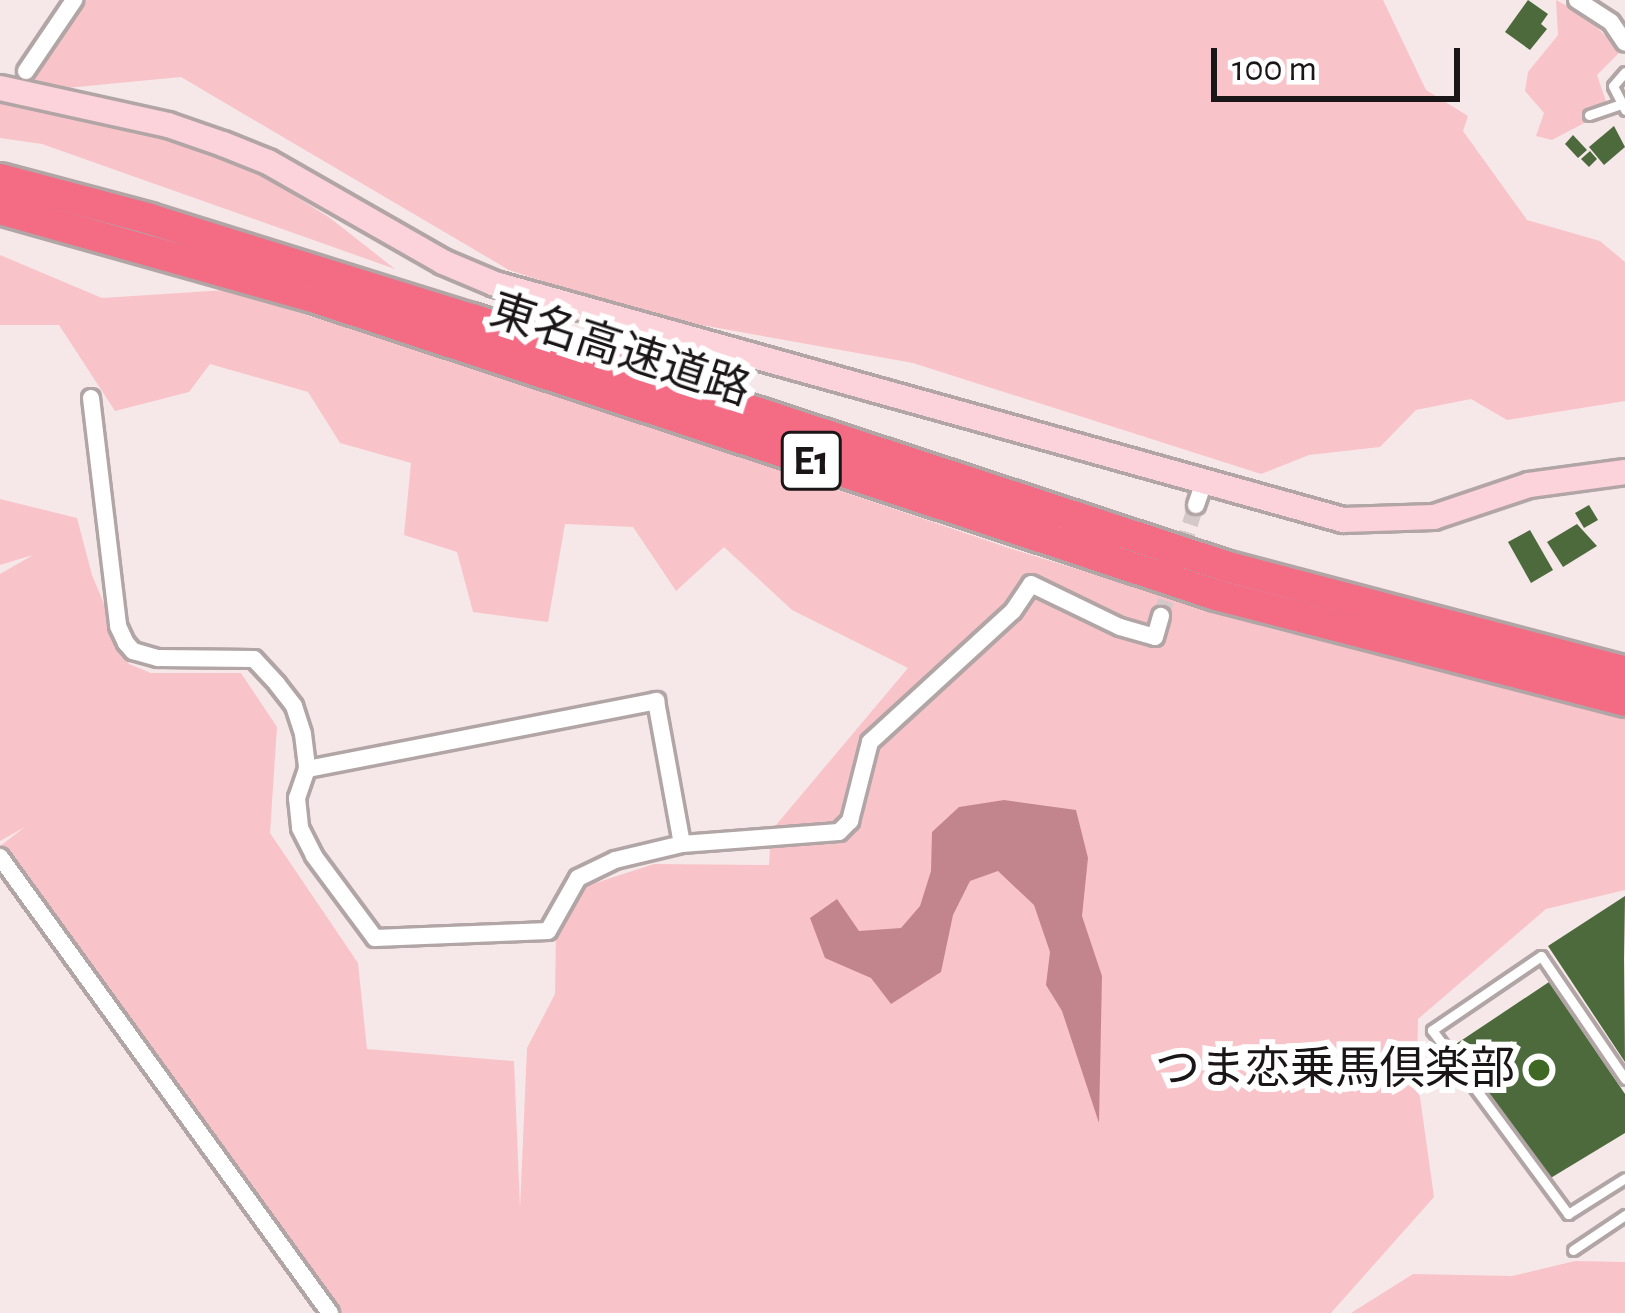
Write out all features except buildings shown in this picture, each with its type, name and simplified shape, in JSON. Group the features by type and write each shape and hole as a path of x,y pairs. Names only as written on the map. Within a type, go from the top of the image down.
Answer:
{"highway":[{"name":"東名高速道路","path":"0,179 150,219 450,312 1225,566 1421,622 1625,672"},
{"name":"東名高速道路","path":"0,208 313,297 1216,595 1625,701"}],"street":[{"path":"26,70 74,0"},
{"path":"1577,0 1610,22 1625,43"},
{"path":"0,88 168,125 224,144 268,162 443,262 495,284 1199,495 1343,520 1391,522 1434,517 1571,476 1625,472"},
{"path":"91,398 118,626 126,643 133,651 158,658 254,659 294,706 307,769 297,798 300,828 314,856 375,938 548,932 578,878 615,860 682,844 839,832 850,821 870,742 1013,611 1031,584 1120,627 1155,637 1162,616"},
{"path":"307,769 656,701 682,844"},
{"path":"0,857 330,1313"}],"lane":[{"path":"1588,115 1623,107 1613,86 1625,72"},
{"path":"1625,1079 1541,956 1432,1030 1568,1214 1625,1178"},
{"path":"1573,1250 1625,1215"}],"shaded area":[{"path":"83,0 1383,0 1426,90 1468,116 1463,131 1527,220 1600,241 1625,262 1625,401 1507,420 1471,399 1416,410 1380,447 1309,455 1261,474 913,363 645,315 509,270 181,77 56,89 18,79 42,65"},
{"path":"1556,0 1584,15 1621,51 1597,75 1609,110 1552,140 1536,136 1544,113 1525,91 1528,72 1558,35"},
{"path":"0,95 176,140 259,173 330,218 395,269 42,144 0,138"},
{"path":"0,255 102,298 225,290 473,366 1009,548 1268,628 1625,716 1625,890 1546,909 1418,1019 1417,1076 1434,1197 1331,1313 330,1313 0,857 0,846 25,827 0,841 0,574 33,555 0,565 0,499 77,518 92,575 129,664 151,673 241,673 277,727 270,833 358,963 367,1049 514,1061 520,1208 527,1048 555,994 556,930 580,888 654,864 769,865 771,831 908,668 792,610 724,547 676,591 633,527 565,524 548,622 473,612 457,552 404,535 411,463 340,443 308,392 210,364 189,392 115,411 59,325 0,325"},
{"path":"1004,800 1076,810 1088,858 1082,916 1102,976 1099,1123 1062,1011 1046,985 1050,952 1034,905 998,871 970,881 953,915 941,972 891,1004 871,978 825,958 810,918 837,899 859,931 901,928 920,906 931,871 932,832 959,807"},
{"path":"1575,1261 1625,1262 1625,1313 1351,1313 1413,1274 1512,1276"}],"tunnel":[{"path":"1161,616 1196,505"}],"place":[{"name":"つま恋乗馬倶楽部","path":"1539,1070"}]}
